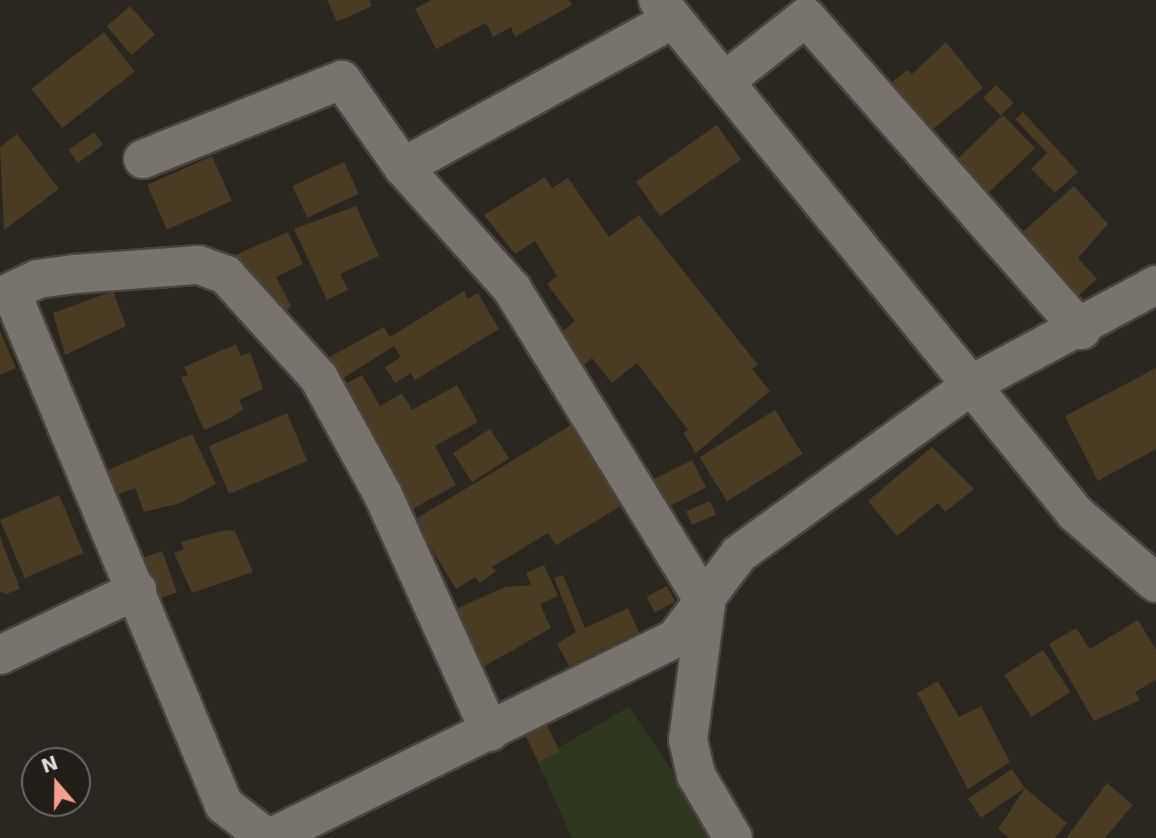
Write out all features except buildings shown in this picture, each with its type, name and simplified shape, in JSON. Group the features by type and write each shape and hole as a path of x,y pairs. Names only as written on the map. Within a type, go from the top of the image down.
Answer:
{"street":[{"path":"403,167 666,9 974,383 1075,513 1156,583"},
{"path":"725,82 806,17 1081,330"},
{"path":"143,159 342,79 403,167 512,289 706,604 688,740 696,775 733,838"},
{"path":"489,732 383,495 319,378 226,275 199,265 75,274 38,279 6,295 137,590 224,805 268,838 489,732 675,639 706,604 739,554 974,383 1081,330 1156,285"},
{"path":"0,655 137,590"}],"green space":[{"path":"629,707 681,784 712,838 572,838 537,760"}]}
